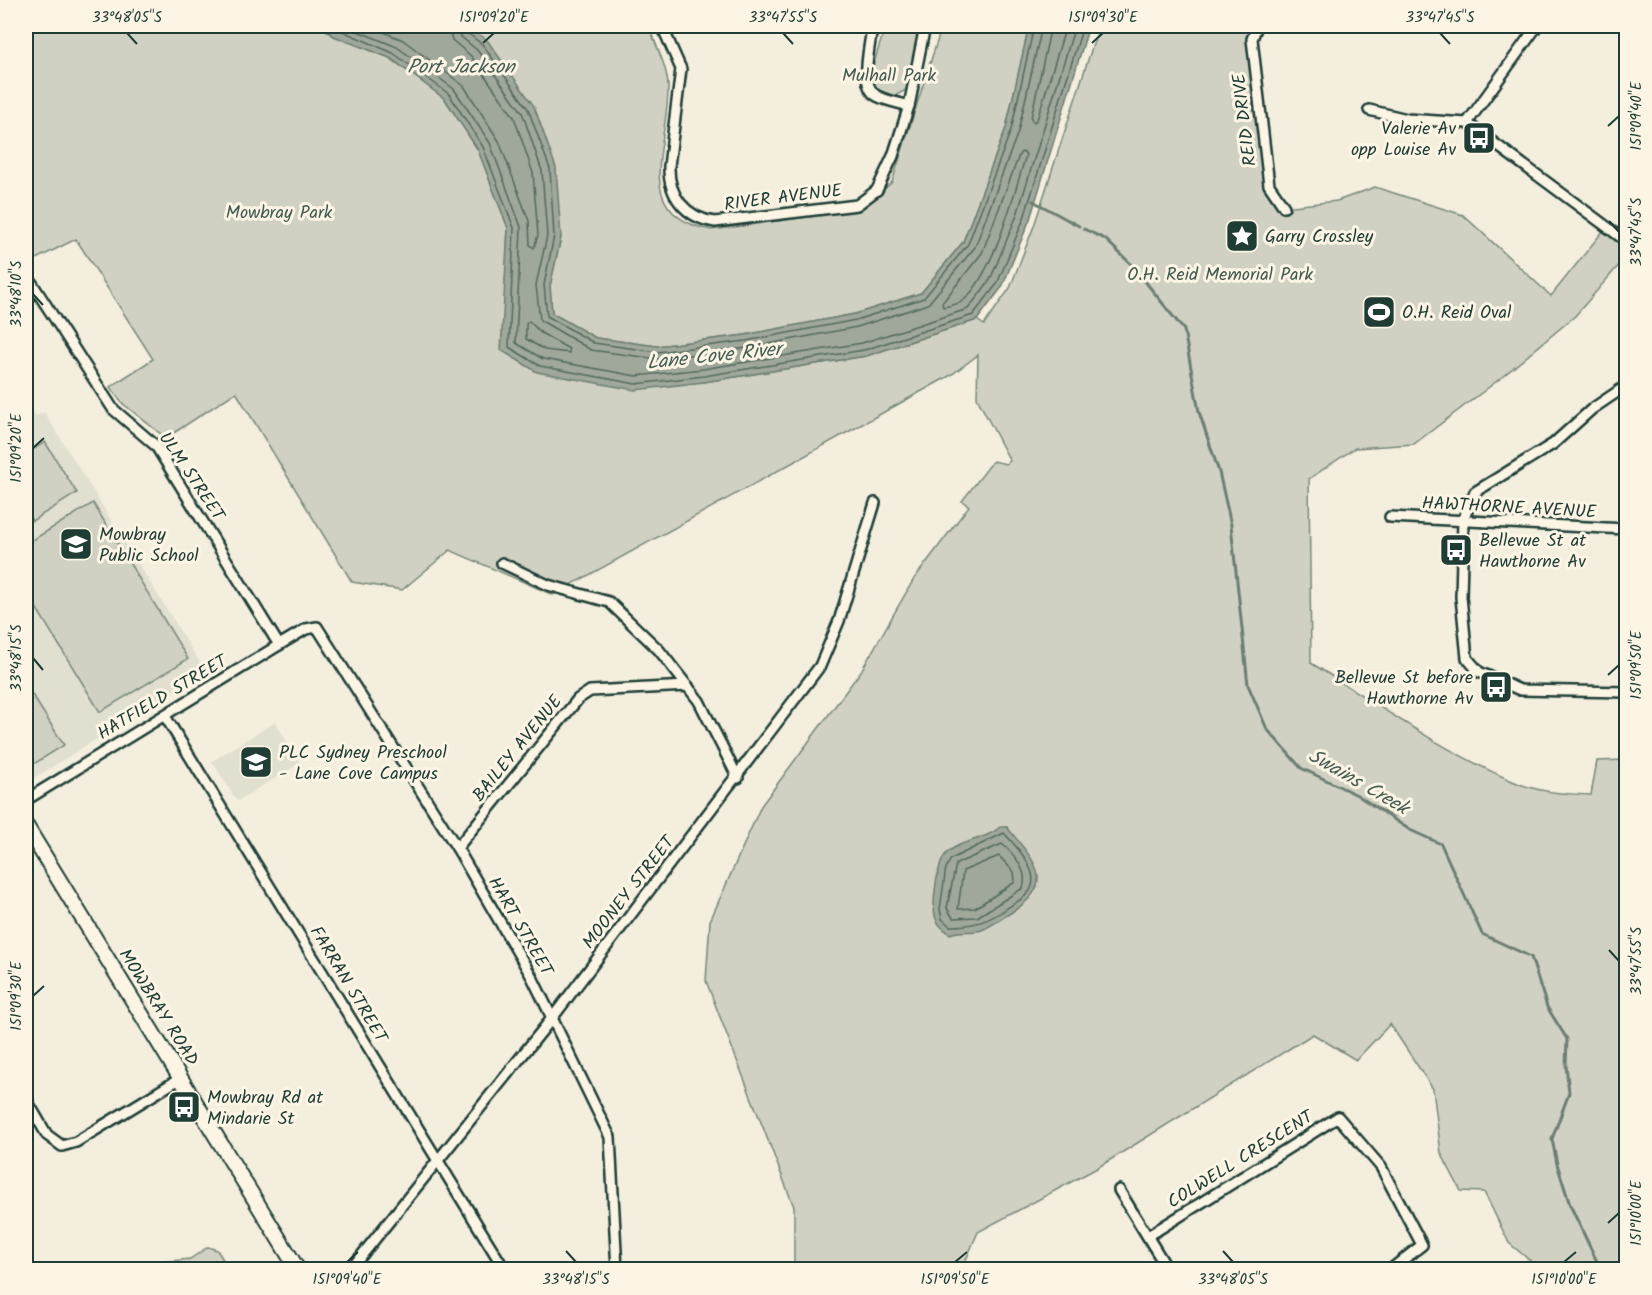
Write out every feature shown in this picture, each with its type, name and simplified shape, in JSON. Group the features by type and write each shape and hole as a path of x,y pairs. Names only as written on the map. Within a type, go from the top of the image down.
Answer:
{"main road":[{"name":"MOWBRAY ROAD","path":"26,826 298,1269"}],"street":[{"name":"RIVER AVENUE","path":"662,26 681,69 669,182 679,203 699,218 715,222 857,205 877,190 885,176 909,106 925,26"},
{"path":"872,26 866,75 868,87 876,95 909,106"},
{"name":"REID DRIVE","path":"1257,26 1252,39 1264,153 1269,185 1284,207"},
{"path":"1467,123 1537,26"},
{"path":"1369,110 1407,120 1467,123 1626,241"},
{"name":"ULM STREET","path":"26,274 113,409 156,446 279,645"},
{"path":"1626,387 1592,410 1553,444 1480,488 1468,504 1463,520 1462,608 1466,653 1474,667 1520,690 1626,692"},
{"name":"MOONEY STREET","path":"350,1269 553,1017 738,778 820,666 839,621 875,503"},
{"name":"HAWTHORNE AVENUE","path":"1390,517 1626,530"},
{"path":"502,563 548,585 609,602 659,650 699,700 738,778"},
{"name":"HATFIELD STREET","path":"26,800 279,645 306,629 317,627"},
{"name":"HART STREET","path":"317,627 456,848 553,1017 610,1137 617,1269"},
{"name":"BAILEY AVENUE","path":"456,848 578,699 590,691 688,686"},
{"name":"FARRAN STREET","path":"165,716 505,1269"},
{"path":"26,1099 47,1135 62,1146 76,1142 181,1078"},
{"name":"COLWELL CRESCENT","path":"1148,1236 1338,1117 1381,1167 1422,1245 1390,1269"},
{"path":"1119,1190 1168,1269"}],"shaded area":[{"name":"Mowbray Public School","path":"26,400 36,416 44,412 205,671 26,783"},
{"name":"PLC Sydney Preschool - Lane Cove Campus","path":"275,722 300,763 237,801 212,761"}],"green space":[{"path":"26,26 321,26 334,36 390,58 445,99 478,150 508,228 502,350 704,382 866,356 977,320 984,325 1010,288 1034,226 1099,26 1257,26 1252,39 1269,185 1284,207 1337,201 1375,187 1463,215 1551,296 1607,226 1626,241 1626,257 1575,316 1501,378 1414,444 1355,448 1309,479 1311,663 1458,754 1529,787 1560,793 1591,795 1597,761 1626,760 1626,1269 1540,1269 1509,1243 1484,1192 1461,1191 1441,1153 1433,1089 1390,1024 1356,1060 1313,1034 1097,1168 978,1232 962,1269 794,1269 794,1207 706,981 710,921 761,806 861,671 914,579 969,506 962,501 993,461 1006,464 1010,461 977,398 978,355 951,375 553,595 450,550 402,590 352,582 236,392 166,438 122,403 110,387 153,359 76,239 26,264"},
{"path":"467,26 649,26 664,64 668,87 660,153 659,174 662,193 670,209 686,222 712,230 858,210 892,182 942,26 1029,26 1006,128 963,242 921,293 855,314 745,335 657,346 596,338 552,314 550,286 561,237"},
{"name":"Mulhall Park","path":"911,26 918,32 918,36 906,90 893,97 875,88 870,75 884,31"},
{"path":"45,442 77,493 32,521 26,511 26,454"},
{"path":"93,503 188,659 100,712 26,591 26,544"},
{"path":"26,685 64,745 26,769"},
{"path":"208,1247 217,1250 229,1269 169,1269 160,1262 190,1259"}],"water":[{"name":"Port Jackson","path":"321,26 467,26 487,40 534,106 556,168 561,237 550,286 552,313 596,338 657,346 745,335 855,314 921,293 963,242 1006,128 1029,26 1089,26 1030,219 1002,287 977,320 866,356 704,382 635,390 537,372 501,350 508,228 478,150 445,99 390,58 334,36"},
{"path":"1000,827 1007,827 1032,859 1037,869 1036,889 1015,910 986,928 950,934 938,923 934,907 937,876 943,859 951,849 994,832"}],"waterway":[{"name":"Swains Creek","path":"1033,201 1079,226"},
{"name":"Swains Creek","path":"1084,229 1105,239 1132,265 1184,330 1199,412 1219,472 1231,525 1248,685 1267,729 1301,768 1357,795 1410,830 1441,844 1482,934 1531,957 1547,1007 1567,1039 1566,1065 1569,1093 1552,1139 1557,1164 1570,1205 1601,1270"}],"place":[{"name":"Valerie Av opp Louise Av","path":"1479,138"},
{"name":"Garry Crossley","path":"1242,236"},
{"name":"O.H. Reid Oval","path":"1379,312"},
{"name":"Mowbray Public School","path":"76,544"},
{"name":"Bellevue St at Hawthorne Av","path":"1456,550"},
{"name":"Bellevue St before Hawthorne Av","path":"1496,687"},
{"name":"PLC Sydney Preschool - Lane Cove Campus","path":"256,762"},
{"name":"Mowbray Rd at Mindarie St","path":"184,1107"}],"park label":[{"name":"Mowbray Park","path":"279,212"},
{"name":"O.H. Reid Memorial Park","path":"1220,274"}],"water label":[{"name":"Lane Cove River","path":"714,355"}]}
